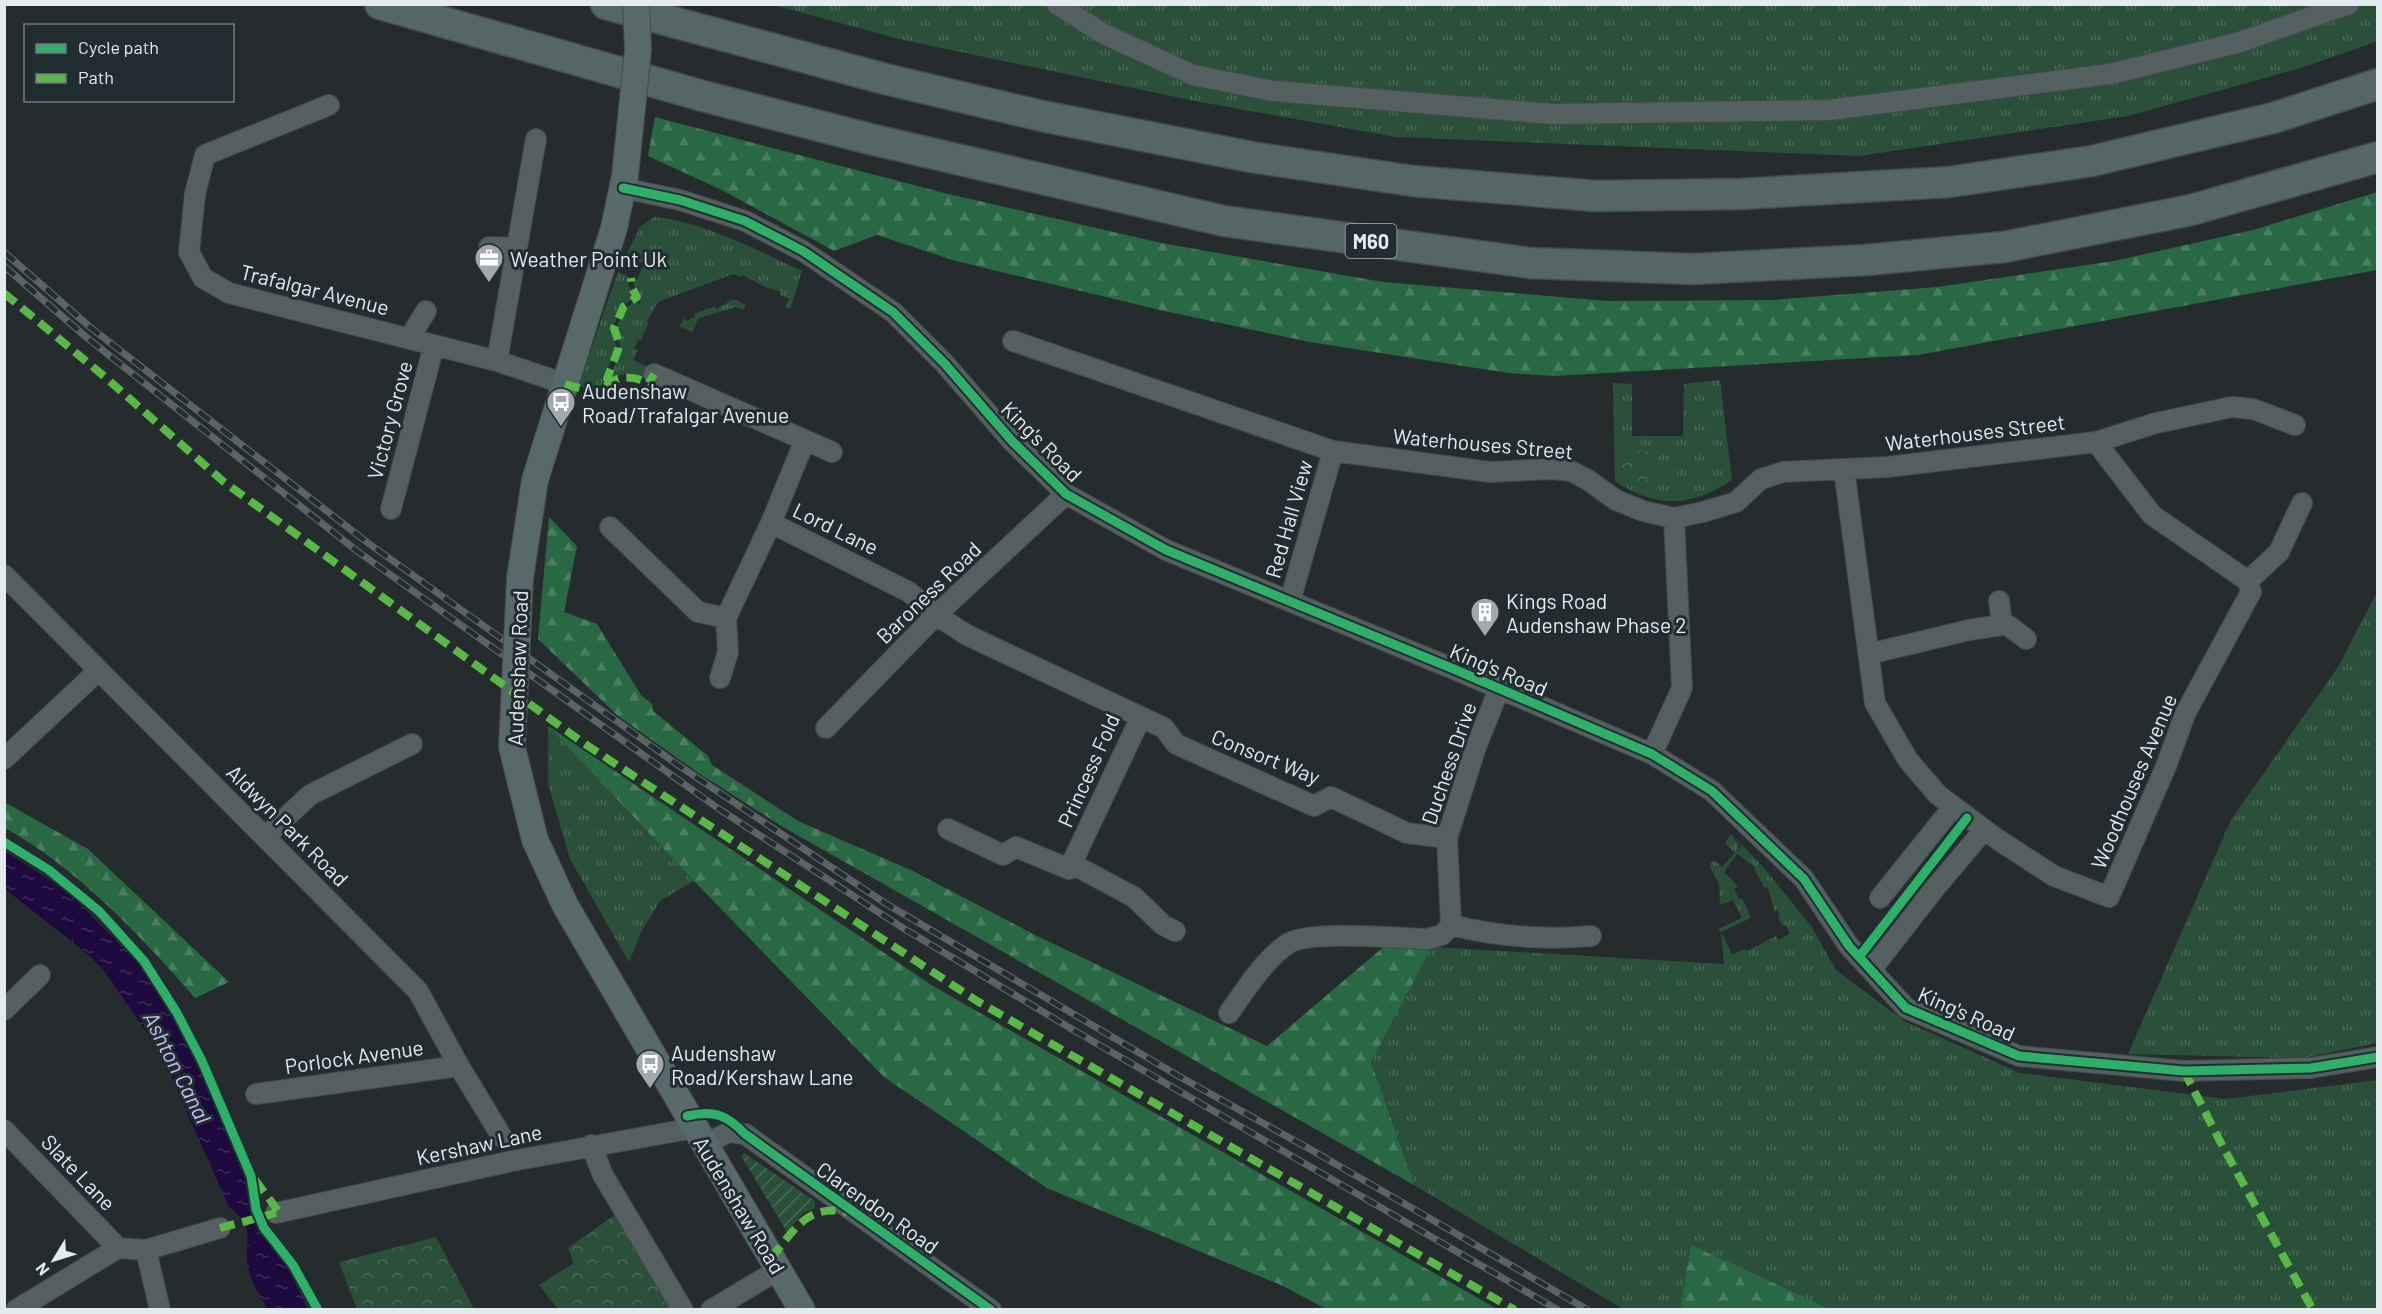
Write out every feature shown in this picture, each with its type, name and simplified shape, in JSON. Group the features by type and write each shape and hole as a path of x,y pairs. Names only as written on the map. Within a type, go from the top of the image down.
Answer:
{"highway":[{"name":"M60","path":"380,4 726,102 870,139 1224,221 1530,263 1694,269 1866,260 2004,247 2191,210 2378,157"},
{"path":"606,4 885,79 1251,157 1413,181 1595,196 1740,194 1949,182 2092,161 2273,118 2378,84"}],"main road":[{"name":"Audenshaw Road","path":"636,4 638,50 624,182 614,228 535,480 520,578 512,747 535,840 565,905 802,1310"}],"street":[{"path":"1057,4 1102,33 1192,75 1273,90 1553,114 1830,110 2110,74 2237,44 2349,4"},
{"name":"Trafalgar Avenue","path":"329,105 205,155 195,194 189,252 203,278 229,293 410,337 497,361 565,384"},
{"path":"497,361 537,139"},
{"name":"King's Road","path":"624,182 745,222 803,251 893,312 945,364 1012,441 1066,494 1166,550 1652,754 1712,791 1804,879 1849,946 1906,1008 2019,1056 2184,1071 2311,1068 2378,1057"},
{"path":"489,247 516,249"},
{"path":"410,337 426,311"},
{"name":"Waterhouses Street","path":"1013,341 1333,451 1490,472 1552,469 1572,471 1616,501 1674,519 1736,501 1761,479 1783,472 1887,467 2096,442 2156,423 2232,407 2253,409 2295,425"},
{"name":"Victory Grove","path":"391,509 434,345"},
{"path":"654,374 832,452"},
{"path":"771,523 805,440"},
{"path":"2096,442 2152,515 2248,581 2285,544 2302,503"},
{"name":"Red Hall View","path":"1290,601 1333,451"},
{"name":"Woodhouses Avenue","path":"1844,469 1875,703 1908,760 1938,795 1984,830 2054,876 2109,897 2167,764 2186,714 2251,592 2248,581"},
{"name":"Baroness Road","path":"826,728 936,615 1066,494"},
{"path":"1652,754 1682,688 1674,519"},
{"name":"Lord Lane","path":"720,678 728,652 726,618 771,523 909,592 936,615"},
{"path":"610,527 698,612 726,618"},
{"name":"Aldwyn Park Road","path":"4,575 418,991 459,1066 502,1137"},
{"path":"1999,601 2002,625"},
{"name":"Princess Fold","path":"936,615 967,635 1141,717 1070,866"},
{"path":"1869,654 1969,630 2002,625 2009,626 2026,639"},
{"path":"4,759 98,671"},
{"name":"Duchess Drive","path":"1451,925 1447,838 1476,747 1499,689"},
{"name":"Consort Way","path":"1141,717 1164,728 1176,744 1314,806 1331,797 1407,833 1447,838"},
{"path":"266,836 310,795 412,744"},
{"path":"1880,898 1953,807"},
{"path":"948,829 1003,855 1016,847 1103,880 1134,897 1163,926 1174,931"},
{"path":"1871,970 1984,830"},
{"path":"1229,1013 1257,973 1290,942 1321,936 1427,939 1442,935 1451,925 1478,932 1569,938 1591,936"},
{"path":"4,1010 40,975"},
{"name":"Porlock Avenue","path":"256,1094 459,1066"},
{"name":"Slate Lane","path":"4,1130 118,1248"},
{"name":"Clarendon Road","path":"699,1136 729,1132 745,1134 992,1310"},
{"name":"Kershaw Lane","path":"276,1213 591,1145 699,1136"},
{"path":"591,1145 603,1175 683,1310"},
{"path":"15,1310 118,1248 146,1250 220,1228"},
{"path":"146,1250 160,1310"},
{"path":"711,1310 778,1270"}],"green space":[{"path":"2377,4 2378,41 2301,68 2128,116 1859,156 1396,137 1200,102 899,39 774,5"},
{"path":"655,117 944,193 1161,243 1383,282 1608,301 1773,300 1938,287 2114,261 2253,230 2377,192 2377,270 1918,355 1554,376 1508,373 1310,342 1160,310 956,261 877,235 834,251 722,190 648,156"},
{"path":"654,217 711,231 802,271 790,309 785,307 789,299 780,295 781,292 769,289 742,275 741,277 733,274 658,302 647,321 649,322 641,340 639,339 634,349 638,350 633,360 651,368 644,378 630,373 610,377 621,349 616,328 626,308 633,303 639,303 642,297 635,292 633,279 637,280 644,263 626,255 640,227"},
{"path":"618,272 629,277 628,283 632,294 631,300 623,305 612,329 616,348 599,391 578,386"},
{"path":"734,299 746,305 743,310 736,307 699,318 692,332 679,326 685,318 686,321 695,317 694,314 715,306 716,309"},
{"path":"1720,380 1732,480 1702,495 1688,500 1674,501 1645,496 1615,481 1613,383 1632,384 1632,436 1683,436 1684,384"},
{"path":"1621,451 1649,451 1652,454 1651,480 1644,484 1621,482"},
{"path":"549,517 577,546 564,612 597,624 641,695 652,704 653,711 708,756 712,765 798,821 913,871 1035,935 1267,1046 1387,944 1432,947 1371,1062 1414,1185 783,827 700,774 618,716 538,639"},
{"path":"2377,592 2377,1043 2304,1058 2128,1054 2231,820 2338,667"},
{"path":"548,726 694,881 660,901 641,932 629,962 570,859 548,783"},
{"path":"548,726 933,986 1497,1309 1326,1309 1283,1286 1047,1188 884,1077"},
{"path":"4,802 88,849 229,982 195,998 107,905 57,862 5,828"},
{"path":"1731,834 1739,845 1738,853 1741,846 1735,838 1764,868 1811,926 1836,970 1904,1021 2020,1073 2226,1099 2377,1080 2377,1309 1830,1309 1691,1246 1680,1309 1623,1309 1414,1185 1371,1062 1432,947 1724,964 1721,932 1718,929 1742,918 1733,900 1720,905 1719,884 1710,867 1711,862 1715,861 1722,867 1735,853 1725,843","holes":["1737,854 1753,865 1764,888 1767,887 1775,911 1778,910 1782,926 1786,925 1790,934 1778,940 1776,936 1747,951 1745,949 1732,954 1721,932 1751,918 1742,898 1739,899 1734,889 1738,887 1724,872"]},
{"path":"744,1153 815,1201 815,1208 803,1213 787,1232 741,1156"},
{"path":"622,1210 679,1309 558,1309 539,1285 574,1263 568,1248"},
{"path":"436,1237 474,1309 357,1309 339,1262"},
{"path":"1691,1245 1830,1309 1680,1309"}],"water":[{"name":"Ashton Canal","path":"4,851 75,899 139,964 160,995 187,1045 229,1137 250,1192 252,1214 259,1231 287,1267 308,1309 267,1309 254,1286 249,1271 247,1230 238,1215 229,1207 161,1054 103,970 90,956 5,889"}],"railway":[{"path":"4,252 90,327 368,543 678,765 885,903 1182,1078 1588,1310"},
{"path":"4,266 86,337 357,551 719,809 903,928 1070,1028 1558,1310"}],"marked path":[{"path":"611,381 607,379 619,343 614,328 624,306 637,297 632,288 631,278"},
{"path":"4,293 105,377 224,482 582,742 977,1001 1515,1310"},
{"path":"565,384 600,394 609,383 615,380 634,378 649,383 654,374"},
{"path":"2184,1071 2313,1310"},
{"path":"255,1180 279,1212"},
{"path":"771,1258 795,1229 811,1216 821,1212 847,1212"},
{"path":"220,1228 276,1213"}],"cycle path":[{"path":"623,188 680,200 745,221 803,251 893,312 945,364 1012,441 1066,494 1166,550 1652,754 1712,791 1804,879 1849,946 1906,1008 2019,1056 2184,1071 2311,1068 2378,1057"},
{"path":"1859,957 1967,818"},
{"path":"4,842 49,870 99,911 144,961 177,1013 202,1061 251,1176 256,1209 264,1228 293,1265 318,1310"},
{"path":"687,1116 712,1114 732,1122 745,1134 991,1310"}],"place":[{"name":"Weather Point Uk","path":"489,284"},
{"name":"Audenshaw Road/Trafalgar Avenue","path":"561,428"},
{"name":"Kings Road Audenshaw Phase 2","path":"1485,638"},
{"name":"Audenshaw Road/Kershaw Lane","path":"650,1090"}]}
